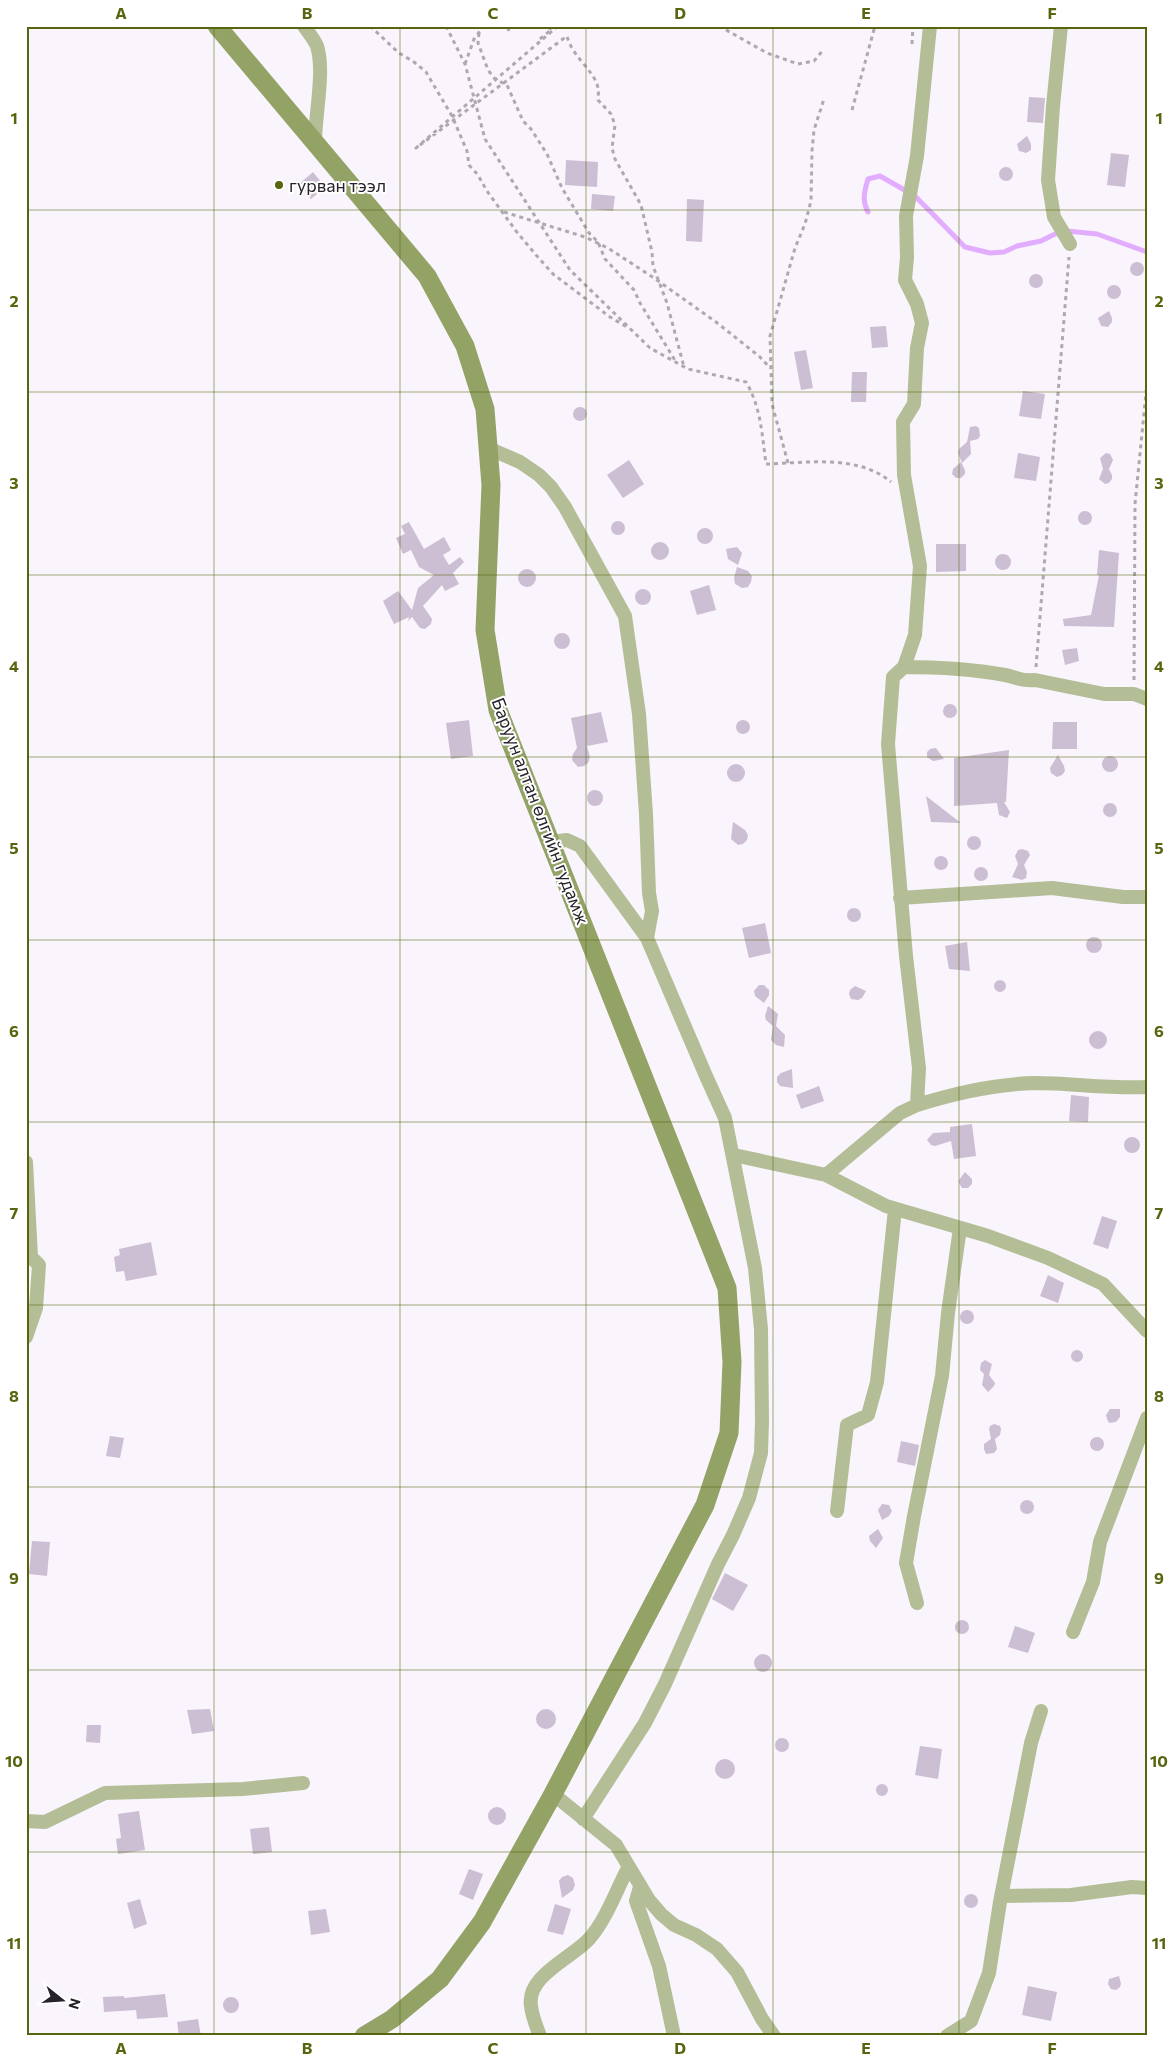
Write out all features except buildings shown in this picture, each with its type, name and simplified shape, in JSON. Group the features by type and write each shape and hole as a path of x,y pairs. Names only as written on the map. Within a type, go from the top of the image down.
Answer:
{"main road":[{"name":"Баруун алтан өлгийн гудамж","path":"217,26 427,276 465,346 485,409 491,485 487,559 487,638 498,710 727,1288 732,1362 729,1433 705,1506 553,1794 482,1922 440,1979 392,2019 364,2036"}],"street":[{"path":"304,26 316,45 320,65 315,142"},
{"path":"917,1105 919,1068 900,898 888,744 892,677 904,667 915,635 920,566 904,475 903,422 914,404 917,348 922,322 917,304 904,280 908,257 906,216 917,156 930,26"},
{"path":"1061,26 1048,180 1054,217 1070,244"},
{"path":"488,448 520,462 551,487 565,507 625,616 639,714 646,814 649,893 652,911 647,938"},
{"path":"904,667 937,667 1007,675 1025,681 1035,680 1104,694 1134,694 1147,699"},
{"path":"550,842 567,840 580,846 647,938 725,1118 734,1155 740,1196 755,1268 760,1329 761,1453 749,1498 734,1535 718,1564 665,1684 644,1723 583,1819"},
{"path":"900,898 1052,888 1123,897 1147,897"},
{"path":"826,1175 900,1113 950,1094 990,1087 1034,1084 1122,1088 1147,1086"},
{"path":"734,1155 826,1175 886,1206 988,1236 1048,1258 1104,1284 1147,1331"},
{"path":"26,1162 31,1257 39,1266 26,1337"},
{"path":"837,1511 847,1425 868,1415 877,1382 895,1209"},
{"path":"917,1602 906,1563 942,1376 948,1313 960,1228"},
{"path":"1073,1632 1093,1582 1100,1542 1147,1418"},
{"path":"947,2036 970,2021 989,1973 1001,1896 1031,1743 1041,1712"},
{"path":"26,1822 45,1822 105,1793 243,1789 303,1783"},
{"path":"553,1794 616,1845 640,1887 661,1914 674,1925 703,1940 722,1955 737,1972 762,2019 774,2036"},
{"path":"540,2036 530,2005 533,1990 539,1980 588,1940 596,1929 628,1868"},
{"path":"640,1887 636,1901 660,1966 674,2036"},
{"path":"1001,1896 1071,1895 1116,1889 1147,1888"}],"path":[{"path":"370,26 399,53 426,72 452,116 467,152 470,165 516,230 553,274 610,317 631,330"},
{"path":"446,26 465,64 485,139 570,270 650,348 684,367 746,382 755,396 761,421 766,464 848,464 869,468 889,480 909,498"},
{"path":"465,64 474,39 484,26"},
{"path":"508,31 510,26"},
{"path":"416,148 552,29 543,26"},
{"path":"416,148 558,26"},
{"path":"719,26 767,53 798,64 814,61 824,49"},
{"path":"852,110 875,26"},
{"path":"479,33 478,43 488,70 495,79 507,85 523,120 531,129 546,154 576,212 584,222 588,234 658,280 716,322 771,368"},
{"path":"416,148 567,36 569,45 594,78 598,88 598,100 611,114 614,125 612,148 615,159 641,205 652,252 653,266 667,303 684,367"},
{"path":"788,463 772,404 770,336 795,248 805,224 810,201 814,130 824,100"},
{"path":"504,212 598,242"},
{"path":"598,242 605,259 634,290 676,363"},
{"path":"1035,680 1070,244"},
{"path":"1134,694 1135,504 1147,383"}],"waterway":[{"path":"868,212 865,204 865,188 868,179 880,176 915,196 965,247 990,253 1004,252 1017,246 1041,241 1055,234 1067,231 1097,234 1147,252"}],"place":[{"name":"гурван тээл","path":"279,185"}]}
